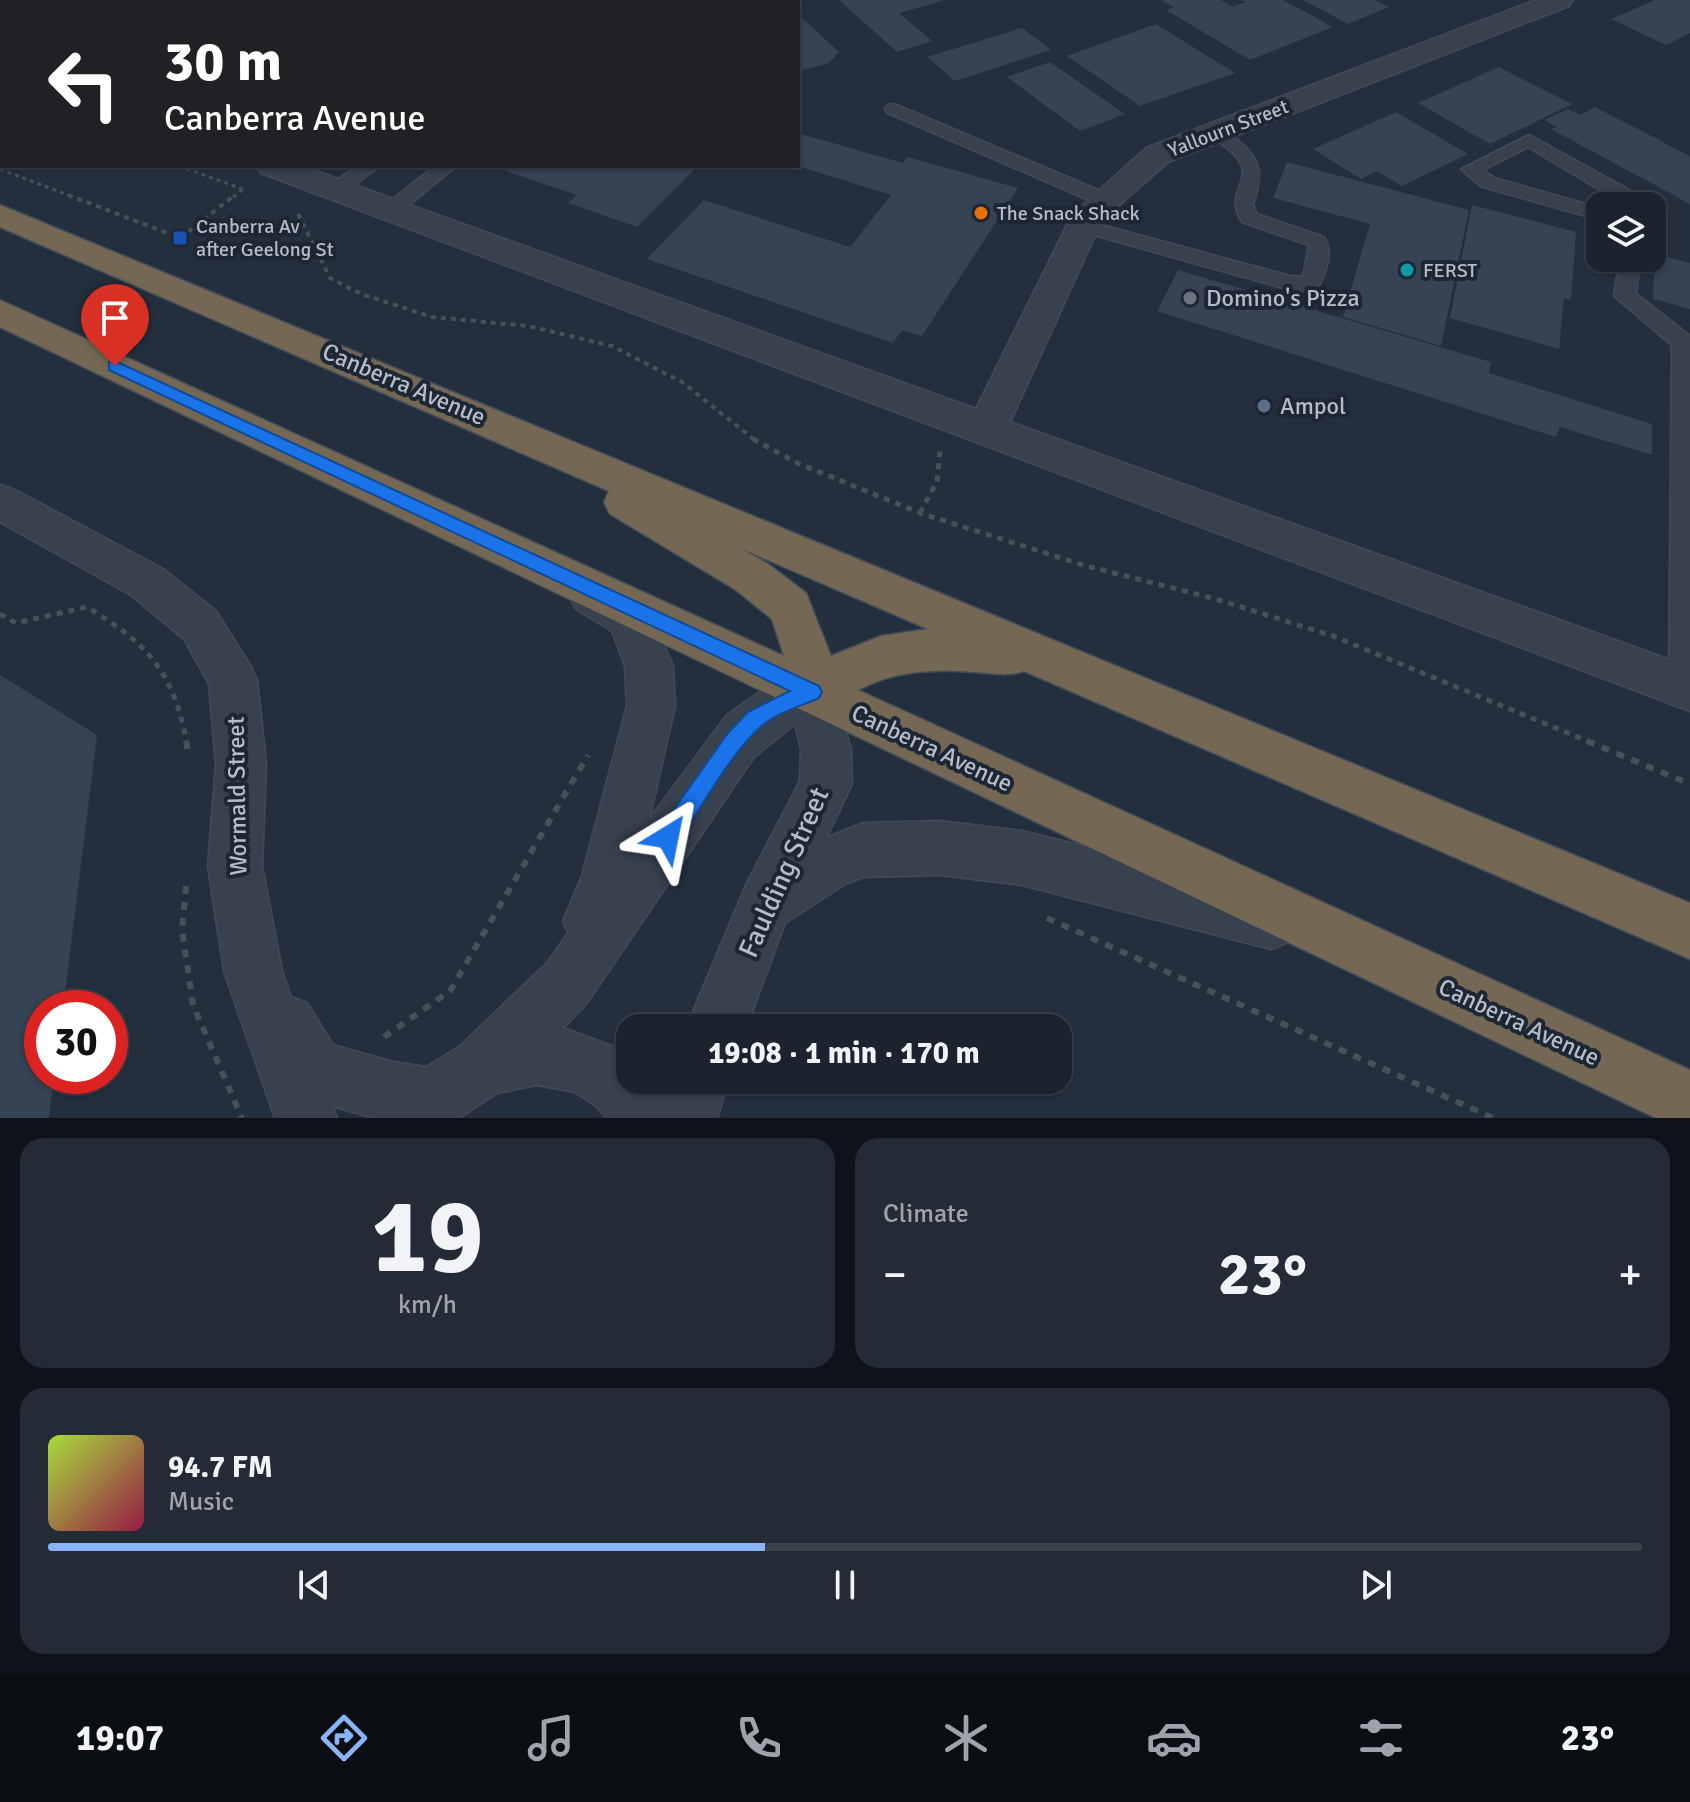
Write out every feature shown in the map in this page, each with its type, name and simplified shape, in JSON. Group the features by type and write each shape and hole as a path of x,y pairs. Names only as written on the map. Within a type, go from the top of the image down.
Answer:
{"highway":[{"name":"Canberra Avenue","path":"0,215 1690,931"},
{"name":"Canberra Avenue","path":"0,312 1690,1102"},
{"path":"504,427 752,577 790,607 807,650 812,692 847,671 893,654 951,651 1043,656"}],"street":[{"name":"Yallourn Street","path":"986,430 1094,213 1157,155 1560,0"},
{"path":"256,183 336,189 1687,688"},
{"name":"Wormald Street","path":"0,502 147,582 200,625 233,680 241,764 235,866 253,971 314,1070 324,1098 393,1093 424,1108"},
{"path":"548,569 630,618 649,666 651,706 609,876 567,983"},
{"path":"424,1108 481,1067 567,983 736,740 755,719 772,708 812,692"},
{"name":"Faulding Street","path":"722,1014 765,904 826,784 826,749 812,692"},
{"path":"765,904 826,865 863,850 940,848 1022,858 1343,940"},
{"path":"481,1067 531,1053 579,1060 620,1085 642,1118"},
{"path":"686,1118 694,1094"}],"lane":[{"path":"894,109 1094,213 1290,283 1312,281 1320,248 1317,241 1249,218 1243,205 1253,177 1253,167 1245,155 1217,132"},
{"path":"1586,210 1487,182 1470,169 1529,140 1620,192"},
{"path":"336,189 368,168"},
{"path":"391,210 444,168"},
{"path":"1628,272 1625,296 1687,343 1687,688"}],"path":[{"path":"188,168 256,183"},
{"path":"0,169 180,238 256,183"},
{"path":"292,211 301,216 330,278 361,294 432,317 528,326 612,346 682,382 756,441 795,462 920,513 1083,565 1219,600 1333,636 1690,784"},
{"path":"0,614 16,623 87,607 134,636 161,667 183,717 189,762"},
{"path":"324,1098 390,1030 450,991 590,752"},
{"path":"187,874 182,930 193,1005 242,1118"},
{"path":"1039,915 1493,1118"}],"building":[{"path":"839,0 942,1 899,13 932,41 897,52"},
{"path":"1161,0 1221,0 1233,7 1245,2 1240,0 1283,0 1333,27 1250,60 1166,10 1174,7"},
{"path":"1303,0 1375,0 1389,7 1348,24"},
{"path":"1655,0 1690,0 1690,33 1666,45 1611,19"},
{"path":"800,16 839,52 829,63 800,70"},
{"path":"1156,24 1235,73 1140,106 1067,56"},
{"path":"1022,28 1051,50 955,81 927,57"},
{"path":"1050,62 1125,114 1080,131 1007,77"},
{"path":"1499,67 1572,104 1490,144 1418,103"},
{"path":"1595,107 1690,156 1690,204 1551,129 1557,127 1544,120 1568,109 1580,115"},
{"path":"1396,112 1468,154 1402,186 1377,171 1361,179 1313,149"},
{"path":"800,134 903,163 908,157 1018,188 922,336 902,330 893,343 647,259 704,200 850,247 891,195 800,167"},
{"name":"FERST","path":"1287,162 1469,210 1441,346 1343,317 1370,224 1273,198"},
{"path":"509,168 696,168 637,227 568,203 577,195 505,171"},
{"path":"1472,205 1576,232 1571,300 1564,298 1559,349 1450,318"},
{"path":"1666,257 1690,263 1690,309 1653,299 1654,272 1666,272"},
{"path":"1178,270 1491,362 1489,373 1652,424 1652,455 1560,427 1556,437 1157,311"},
{"path":"0,675 97,735 65,990 24,990 24,1094 52,1094 49,1118 0,1118"}],"place":[{"name":"The Snack Shack","path":"981,213"},
{"name":"Canberra Av after Geelong St","path":"180,238"},
{"name":"FERST","path":"1407,270"},
{"name":"Domino's Pizza","path":"1190,298"},
{"name":"Ampol","path":"1264,406"}],"route":[{"path":"115,366 812,692 772,708 755,719 736,740 668,837"}]}
